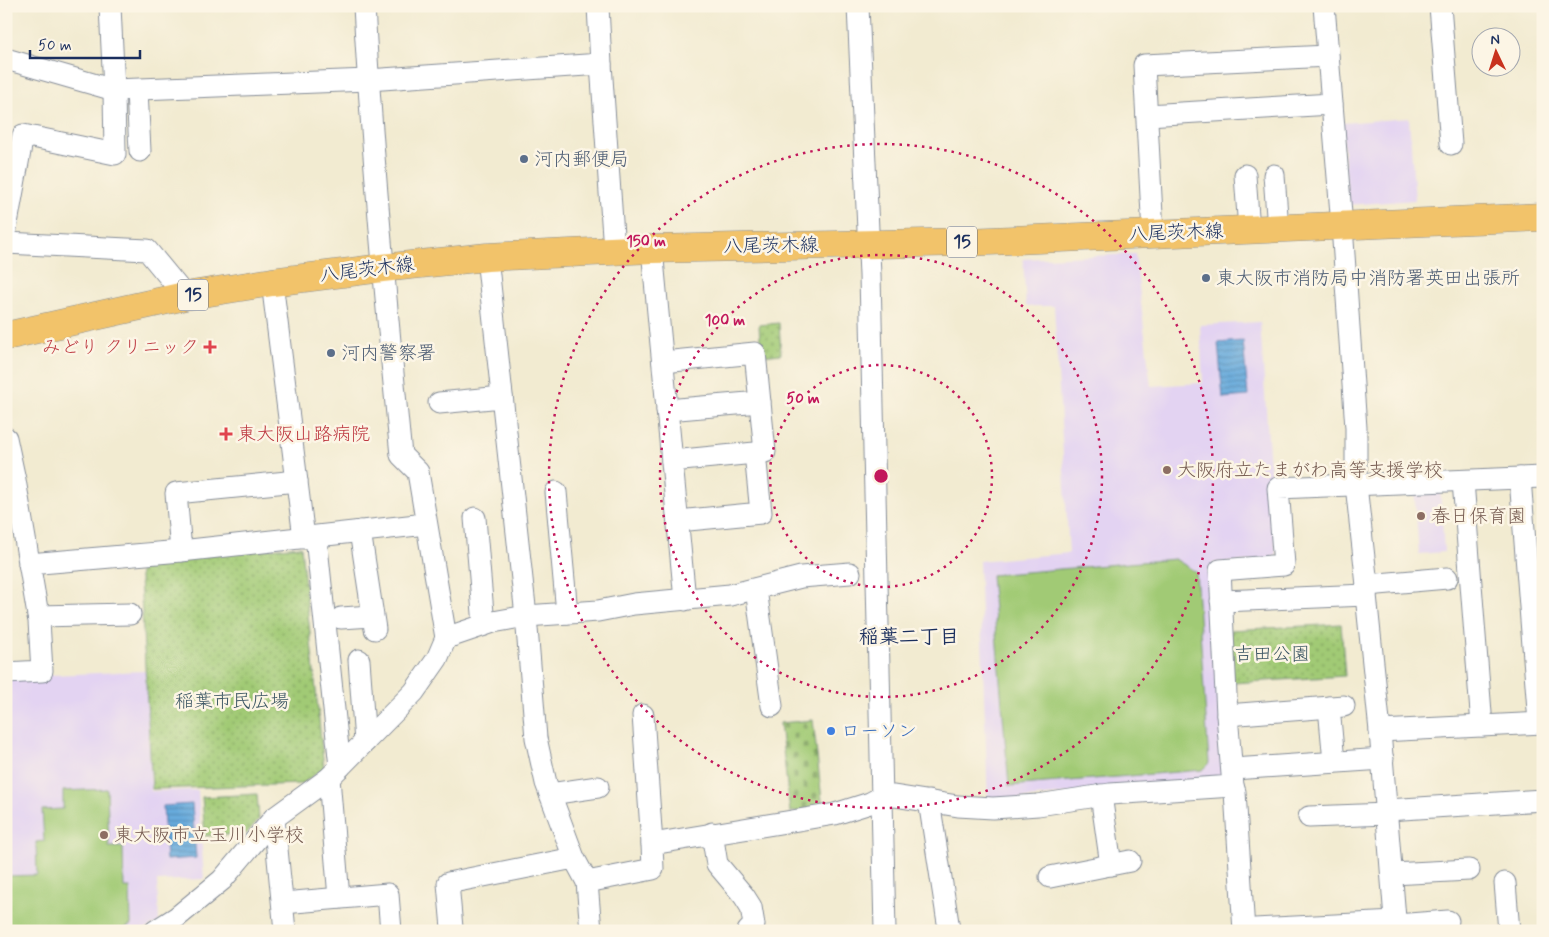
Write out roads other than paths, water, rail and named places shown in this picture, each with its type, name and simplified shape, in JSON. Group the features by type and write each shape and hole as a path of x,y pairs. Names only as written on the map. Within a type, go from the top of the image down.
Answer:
{"main road":[{"name":"八尾茨木線","path":"6,336 186,296 272,282 487,257 614,250 967,242 1543,216"}],"street":[{"path":"6,229 15,135 115,154 110,6"},
{"path":"156,931 178,917 222,880 274,818 335,772 365,742 414,692 437,658 446,638 418,472 401,455 382,268 364,6"},
{"path":"598,6 614,250"},
{"path":"858,6 869,244 885,931"},
{"path":"1324,6 1356,428 1356,485 1383,759 1396,926"},
{"path":"1440,6 1451,144"},
{"path":"1153,234 1144,65 1328,56"},
{"path":"6,58 114,90 368,80 601,64"},
{"path":"137,90 140,151"},
{"path":"1147,115 1332,104"},
{"path":"1245,175 1249,230"},
{"path":"1274,176 1278,229"},
{"path":"6,243 148,250 186,296"},
{"path":"652,249 685,600"},
{"path":"487,257 526,616 536,738 546,783 574,858 587,882 591,931"},
{"path":"272,282 297,481 310,537 335,772 339,898"},
{"path":"663,362 755,353 765,452 672,461"},
{"path":"439,403 502,397"},
{"path":"667,410 760,402"},
{"path":"6,438 38,616 42,671 6,673"},
{"path":"678,521 761,513 755,453"},
{"path":"1288,597 1278,488 1543,477"},
{"path":"1380,730 1541,723 1520,478"},
{"path":"1463,480 1482,726"},
{"path":"181,552 176,493 297,481"},
{"path":"556,492 567,613"},
{"path":"475,518 484,625"},
{"path":"29,564 181,552 426,524"},
{"path":"342,618 373,623 360,531"},
{"path":"1284,565 1220,570 1227,715 1249,930 1396,926 1448,921"},
{"path":"446,638 484,625 526,616 598,611 634,604 730,595 801,577 850,573"},
{"path":"1221,601 1367,590 1446,578"},
{"path":"756,588 772,706"},
{"path":"38,616 130,614"},
{"path":"359,660 365,742"},
{"path":"1227,715 1336,707 1334,762"},
{"path":"587,882 653,868 643,715"},
{"path":"652,844 835,814 870,803 881,797 894,796 958,806 993,808 1038,805 1334,762 1383,759"},
{"path":"550,794 598,787"},
{"path":"1050,877 1120,863 1101,795"},
{"path":"1308,817 1543,800"},
{"path":"929,801 949,929"},
{"path":"274,818 285,931"},
{"path":"712,833 717,864 751,907 754,925 748,931"},
{"path":"452,928 448,883 574,858"},
{"path":"1392,874 1469,870"},
{"path":"1505,883 1509,931"},
{"path":"283,903 388,894 391,931"}],"water":[{"path":"1243,341 1248,396 1223,398 1218,343"},
{"path":"192,804 196,858 166,860 163,806"}],"place":[{"name":"河内郵便局","path":"524,159"},
{"name":"東大阪市消防局中消防署英田出張所","path":"1206,278"},
{"name":"みどり クリニック","path":"210,347"},
{"name":"河内警察署","path":"331,353"},
{"name":"東大阪山路病院","path":"226,434"},
{"name":"大阪府立たまがわ高等支援学校","path":"1167,470"},
{"name":"春日保育園","path":"1421,516"},
{"name":"ローソン","path":"831,731"},
{"name":"東大阪市立玉川小学校","path":"104,835"}],"district":[{"name":"稲葉二丁目","path":"909,637"}],"park label":[{"name":"吉田公園","path":"1272,654"},
{"name":"稲葉市民広場","path":"232,701"}]}
